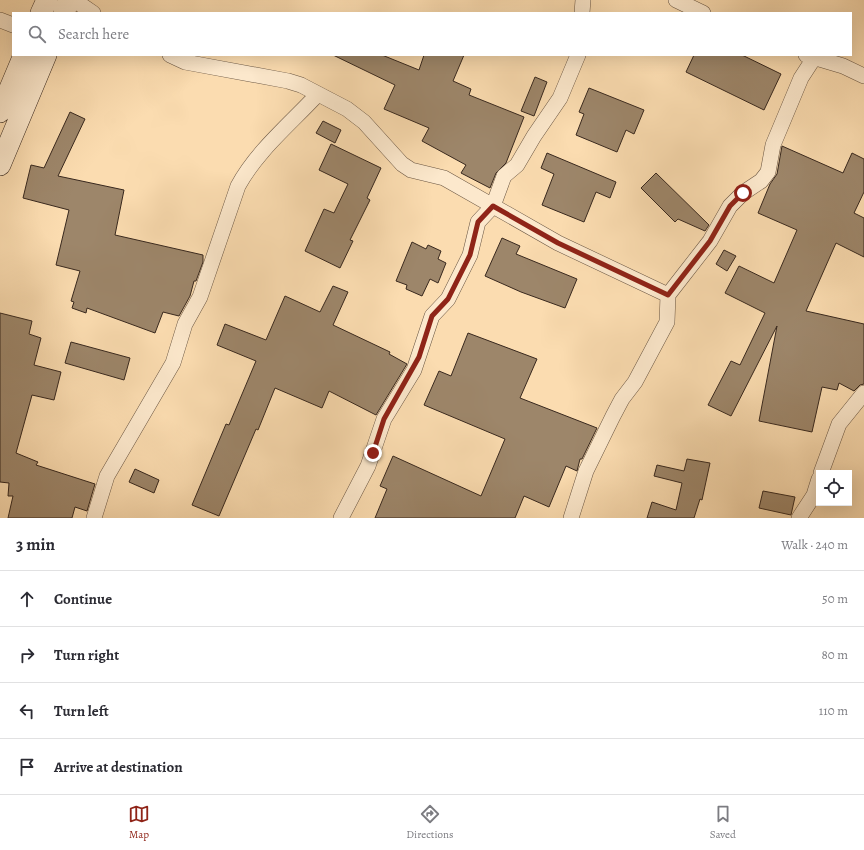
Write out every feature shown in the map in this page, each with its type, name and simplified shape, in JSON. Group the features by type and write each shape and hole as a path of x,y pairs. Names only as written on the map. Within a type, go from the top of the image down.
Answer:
{"main road":[{"path":"41,12 47,0"},
{"path":"64,12 69,0"},
{"path":"0,112 24,56"},
{"path":"0,165 46,56"}],"street":[{"path":"74,0 92,12"},
{"path":"582,12 583,0"},
{"path":"676,0 700,12"},
{"path":"0,20 12,25"},
{"path":"172,56 185,62 288,81 347,109 364,122 406,167 411,170 444,178 558,243 668,295"},
{"path":"341,518 368,466 384,419 416,363 432,316 448,299 470,255 478,222 493,206 504,176 517,165 534,136 560,98 578,56"},
{"path":"571,518 586,471 622,399 635,382 667,322 668,295 710,241 730,206 743,193 760,181 768,172 773,145 809,56 843,66 864,76"},
{"path":"94,518 107,476 172,363 185,324 200,297 238,186 247,171 258,158 317,95"},
{"path":"822,470 839,424 864,394"},
{"path":"799,518 814,495 816,489"}],"building":[{"path":"335,56 384,56 419,70 424,56 464,56 453,81 471,89 469,95 524,117 506,163 496,173 490,188 461,173 466,165 422,141 429,128 384,109 395,85"},
{"path":"694,56 744,56 781,74 764,110 686,72"},
{"path":"535,77 547,82 534,116 521,111"},
{"path":"589,88 644,110 634,134 626,130 617,152 576,135 584,114 579,112"},
{"path":"70,112 85,119 58,176 124,190 115,235 203,255 203,262 196,281 194,281 190,296 179,316 163,312 155,333 87,308 86,313 72,308 74,302 71,301 80,271 56,265 69,210 23,198 31,165 44,168"},
{"path":"323,121 341,130 335,143 316,133"},
{"path":"331,144 381,168 367,198 370,200 350,240 353,241 340,268 305,251 324,209 334,213 348,184 319,170"},
{"path":"782,146 843,173 852,153 864,159 864,192 854,213 864,218 864,257 836,243 806,311 864,324 864,384 860,385 854,391 839,383 837,390 822,387 812,432 759,421 777,326 731,416 708,405 731,361 740,365 765,313 725,293 739,266 774,283 797,230 758,213 770,184 777,174"},
{"path":"547,153 616,182 610,198 596,192 584,222 542,205 554,174 541,168"},
{"path":"656,173 709,225 705,231 678,219 675,222 641,188"},
{"path":"502,238 520,246 516,254 577,279 565,308 521,292 485,276"},
{"path":"412,242 426,249 428,245 441,251 438,259 446,263 438,283 430,279 422,296 406,289 407,285 396,281"},
{"path":"724,250 736,256 727,271 716,264"},
{"path":"333,286 348,292 333,325 390,352 389,354 407,364 376,415 329,391 322,408 275,388 258,430 256,429 219,516 192,505 226,424 229,425 256,361 217,345 225,324 266,340 285,296 320,312"},
{"path":"0,313 32,321 29,334 41,338 34,365 61,372 54,400 32,395 16,453 38,462 36,465 95,484 87,511 75,507 72,518 8,518 13,496 8,496 9,483 0,482"},
{"path":"468,333 537,359 520,398 597,428 582,459 580,459 577,471 566,466 549,507 524,496 515,518 375,518 387,489 380,486 393,456 481,496 505,439 424,405 439,371 451,376"},
{"path":"71,342 130,358 124,380 65,363"},
{"path":"687,459 710,463 702,500 700,499 694,518 647,518 652,502 676,510 682,483 654,476 657,465 684,471"},
{"path":"135,469 159,480 154,493 129,482"},
{"path":"763,491 795,497 791,515 759,508"}],"route":[{"path":"373,453 384,419 414,370 432,316 448,299 470,255 474,244 478,222 493,206 558,243 668,295 710,241 730,206 743,193"}]}
